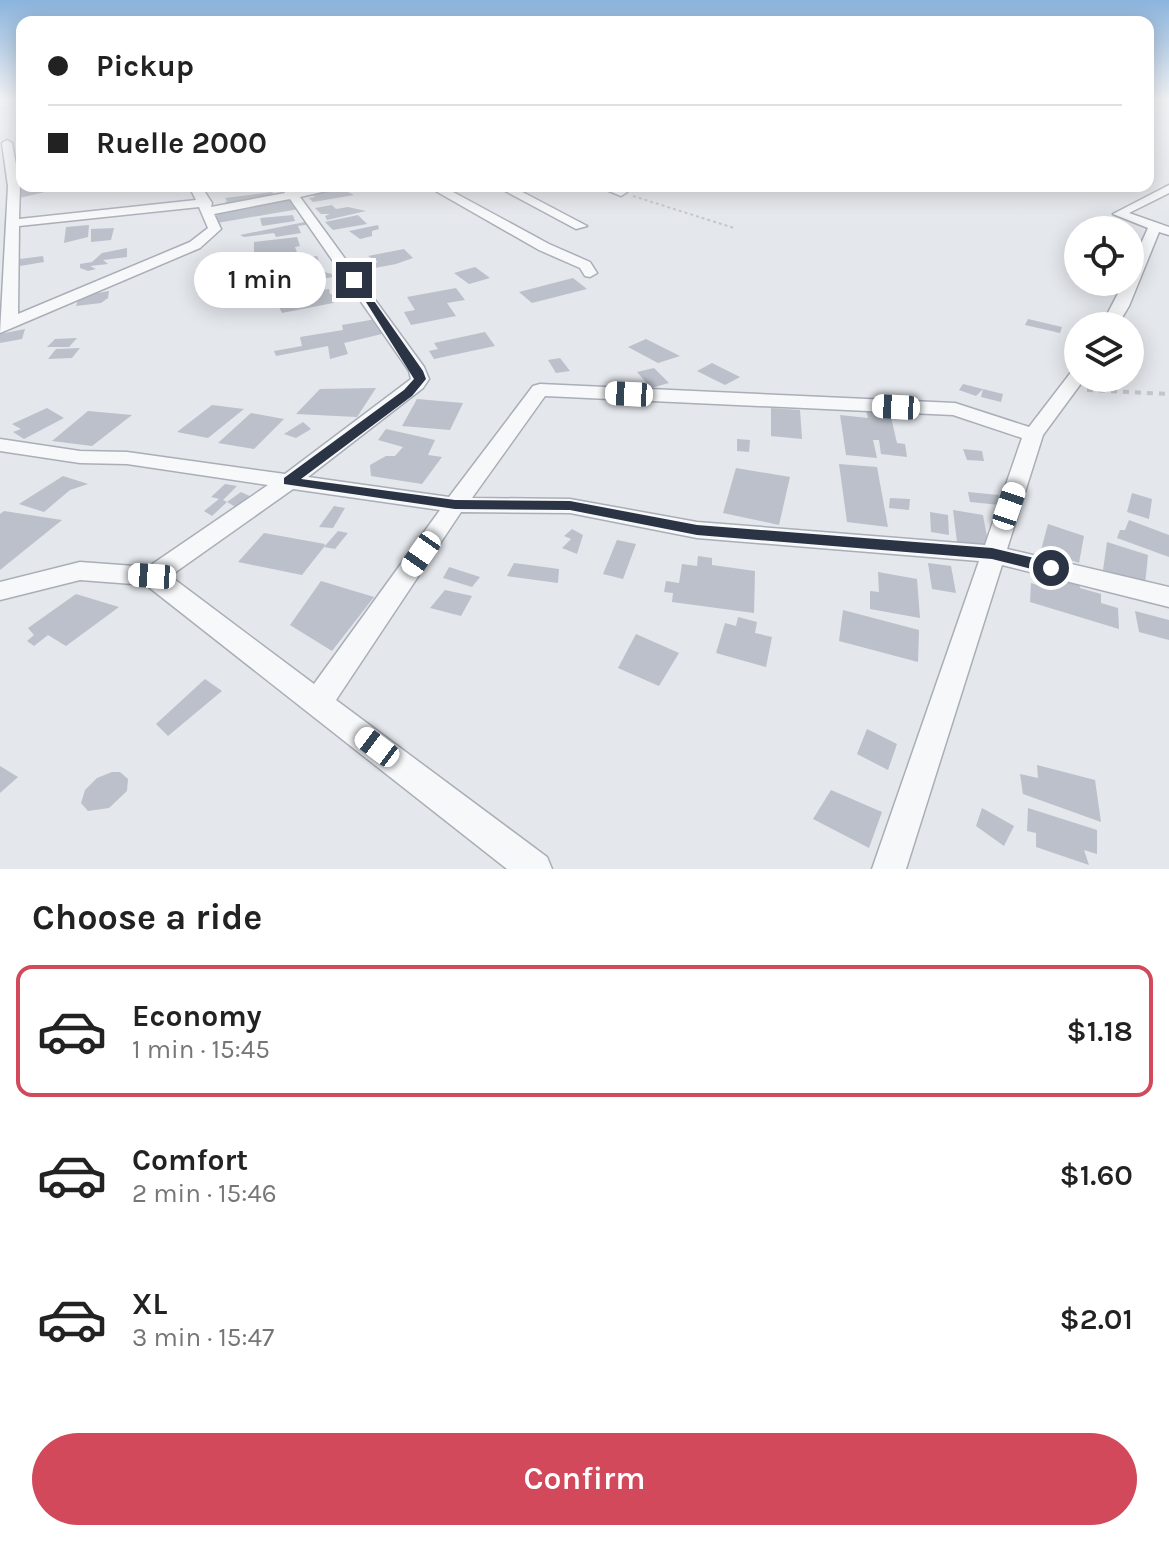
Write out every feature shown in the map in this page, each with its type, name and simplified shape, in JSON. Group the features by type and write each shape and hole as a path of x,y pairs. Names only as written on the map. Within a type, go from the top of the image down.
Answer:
{"street":[{"path":"4,144 14,186 5,326 195,245 215,231 198,192"},
{"path":"1117,312 1162,230 1137,218 1119,214 1141,201 1158,197 1169,188"},
{"path":"13,223 207,207 280,192"},
{"path":"152,576 289,481 408,393 420,379 418,371 291,192"},
{"path":"444,192 544,247 585,265 590,273"},
{"path":"514,192 581,226"},
{"path":"318,702 455,505 540,390 955,409 1033,435"},
{"path":"889,869 1033,435 1066,392"},
{"path":"0,445 80,457 127,458 455,505 570,506 697,530 992,554 1169,597"},
{"path":"0,591 80,571 152,576 535,869"}],"path":[{"path":"621,192 734,228"},
{"path":"1144,391 1169,394"}],"building":[{"path":"20,192 45,192 19,198"},
{"path":"272,192 275,196 223,205 227,201 225,198"},
{"path":"348,192 354,195 313,202 309,198 315,197 312,194"},
{"path":"294,196 299,209 217,223 216,211"},
{"path":"332,205 336,209 348,207 366,211 327,220 325,216 330,214 321,214 315,208"},
{"path":"293,215 295,221 262,226 260,218"},
{"path":"358,215 367,224 333,230 325,222"},
{"path":"310,221 311,224 298,226 301,233 276,237 274,233 240,235"},
{"path":"89,225 88,237 64,243 66,227"},
{"path":"378,225 379,229 372,231 372,236 360,239 349,231"},
{"path":"114,228 111,240 91,242 91,229"},
{"path":"297,237 300,246 295,247 298,255 254,261 254,242"},
{"path":"127,248 127,257 103,260 108,264 90,266 96,269 88,271 80,268 80,264 92,262 102,253"},
{"path":"404,249 413,258 396,264 375,268 371,264 378,262 368,256"},
{"path":"43,256 44,262 20,266 20,259"},
{"path":"317,256 319,261 276,268 275,262"},
{"path":"475,267 490,278 469,284 454,273"},
{"path":"324,272 340,276 263,288 261,281"},
{"path":"573,278 587,289 532,303 519,292"},
{"path":"456,288 465,300 447,303 456,316 411,325 404,312 415,310 407,297"},
{"path":"329,289 330,294 341,296 333,303 282,313 277,303 288,299 287,295"},
{"path":"109,291 108,298 101,303 76,306 81,296"},
{"path":"376,319 382,334 344,343 348,354 330,359 328,346 276,356 274,351 302,346 300,337 343,330 342,325"},
{"path":"1028,319 1062,327 1060,333 1025,325"},
{"path":"25,329 22,339 0,343 0,334"},
{"path":"485,332 495,346 434,359 429,351 438,349 434,343"},
{"path":"77,338 69,347 47,347 55,339"},
{"path":"646,339 680,356 658,363 628,347"},
{"path":"80,348 72,358 48,359 56,349"},
{"path":"560,358 570,371 556,373 548,360"},
{"path":"712,363 740,377 725,385 697,371"},
{"path":"654,368 669,383 651,388 637,372"},
{"path":"963,384 983,389 976,396 959,390"},
{"path":"376,388 357,417 296,414 320,389"},
{"path":"983,389 1003,394 1001,402 981,397"},
{"path":"417,399 463,403 450,430 402,426"},
{"path":"212,405 244,409 208,438 177,432"},
{"path":"47,408 64,418 24,439 13,432 21,429 12,424"},
{"path":"771,408 800,410 802,439 771,436"},
{"path":"88,411 132,415 92,446 52,441"},
{"path":"866,411 890,413 897,443 905,444 907,457 881,454 879,440 873,440 877,458 846,455 840,415 868,418"},
{"path":"251,413 284,419 254,449 218,443"},
{"path":"303,422 311,429 296,438 284,434"},
{"path":"386,429 435,440 428,455 442,457 422,484 371,476 370,465 386,456 395,456 403,447 378,440"},
{"path":"737,439 750,440 749,452 737,451"},
{"path":"963,449 982,451 984,461 967,460"},
{"path":"839,464 877,467 888,527 847,522"},
{"path":"736,468 790,477 779,525 723,513"},
{"path":"63,476 88,484 70,490 44,512 19,504"},
{"path":"225,484 237,486 223,500 227,502 212,516 204,511 219,499 211,497"},
{"path":"241,492 256,499 239,509 227,502"},
{"path":"968,492 999,495 1000,505 970,502"},
{"path":"1132,493 1152,499 1149,519 1127,512"},
{"path":"890,498 910,499 909,510 889,508"},
{"path":"334,506 345,508 333,528 319,527"},
{"path":"953,510 983,515 989,547 957,542"},
{"path":"4,511 62,520 0,570 0,514"},
{"path":"930,512 948,515 949,535 931,532"},
{"path":"1129,520 1169,535 1169,557 1117,538"},
{"path":"1048,524 1084,536 1079,563 1041,550"},
{"path":"572,529 583,535 577,554 562,548 571,539 564,536"},
{"path":"338,531 348,533 335,549 324,547"},
{"path":"264,533 325,544 302,575 238,562"},
{"path":"617,540 636,544 623,579 603,574"},
{"path":"1107,542 1148,555 1145,585 1103,570"},
{"path":"698,556 712,558 712,565 755,571 754,613 672,602 673,593 664,592 666,581 679,583 682,564 697,566"},
{"path":"514,563 559,569 558,583 507,576"},
{"path":"928,563 951,566 956,593 932,589"},
{"path":"449,567 480,577 472,587 443,578"},
{"path":"878,572 917,579 920,618 870,609 870,591 879,592"},
{"path":"1051,573 1080,581 1080,588 1101,594 1101,603 1118,608 1119,629 1030,602 1031,583 1040,586 1041,577 1050,580"},
{"path":"321,581 374,597 332,651 290,625"},
{"path":"445,590 472,596 461,616 430,608"},
{"path":"76,594 119,607 66,646 48,635 34,646 27,641 34,635 28,628"},
{"path":"843,610 919,630 918,662 839,641"},
{"path":"1135,611 1169,620 1169,640 1139,632"},
{"path":"738,617 757,622 755,633 772,637 766,667 716,653 725,623 736,626"},
{"path":"636,634 679,653 659,686 618,668"},
{"path":"205,679 222,691 168,736 156,724"},
{"path":"867,729 897,744 888,770 857,754"},
{"path":"1037,765 1095,780 1101,822 1023,794 1020,774 1038,778"},
{"path":"0,766 18,777 0,793"},
{"path":"120,772 128,779 127,791 109,808 88,811 81,803 85,790 97,778"},
{"path":"831,790 882,812 869,848 813,819"},
{"path":"982,808 1014,826 1004,846 976,826"},
{"path":"1028,808 1097,830 1097,854 1084,850 1089,865 1036,847 1036,833 1027,831"}],"route":[{"path":"354,280 418,371 420,379 408,393 289,481 455,505 570,506 697,530 992,554 1051,568"}]}
